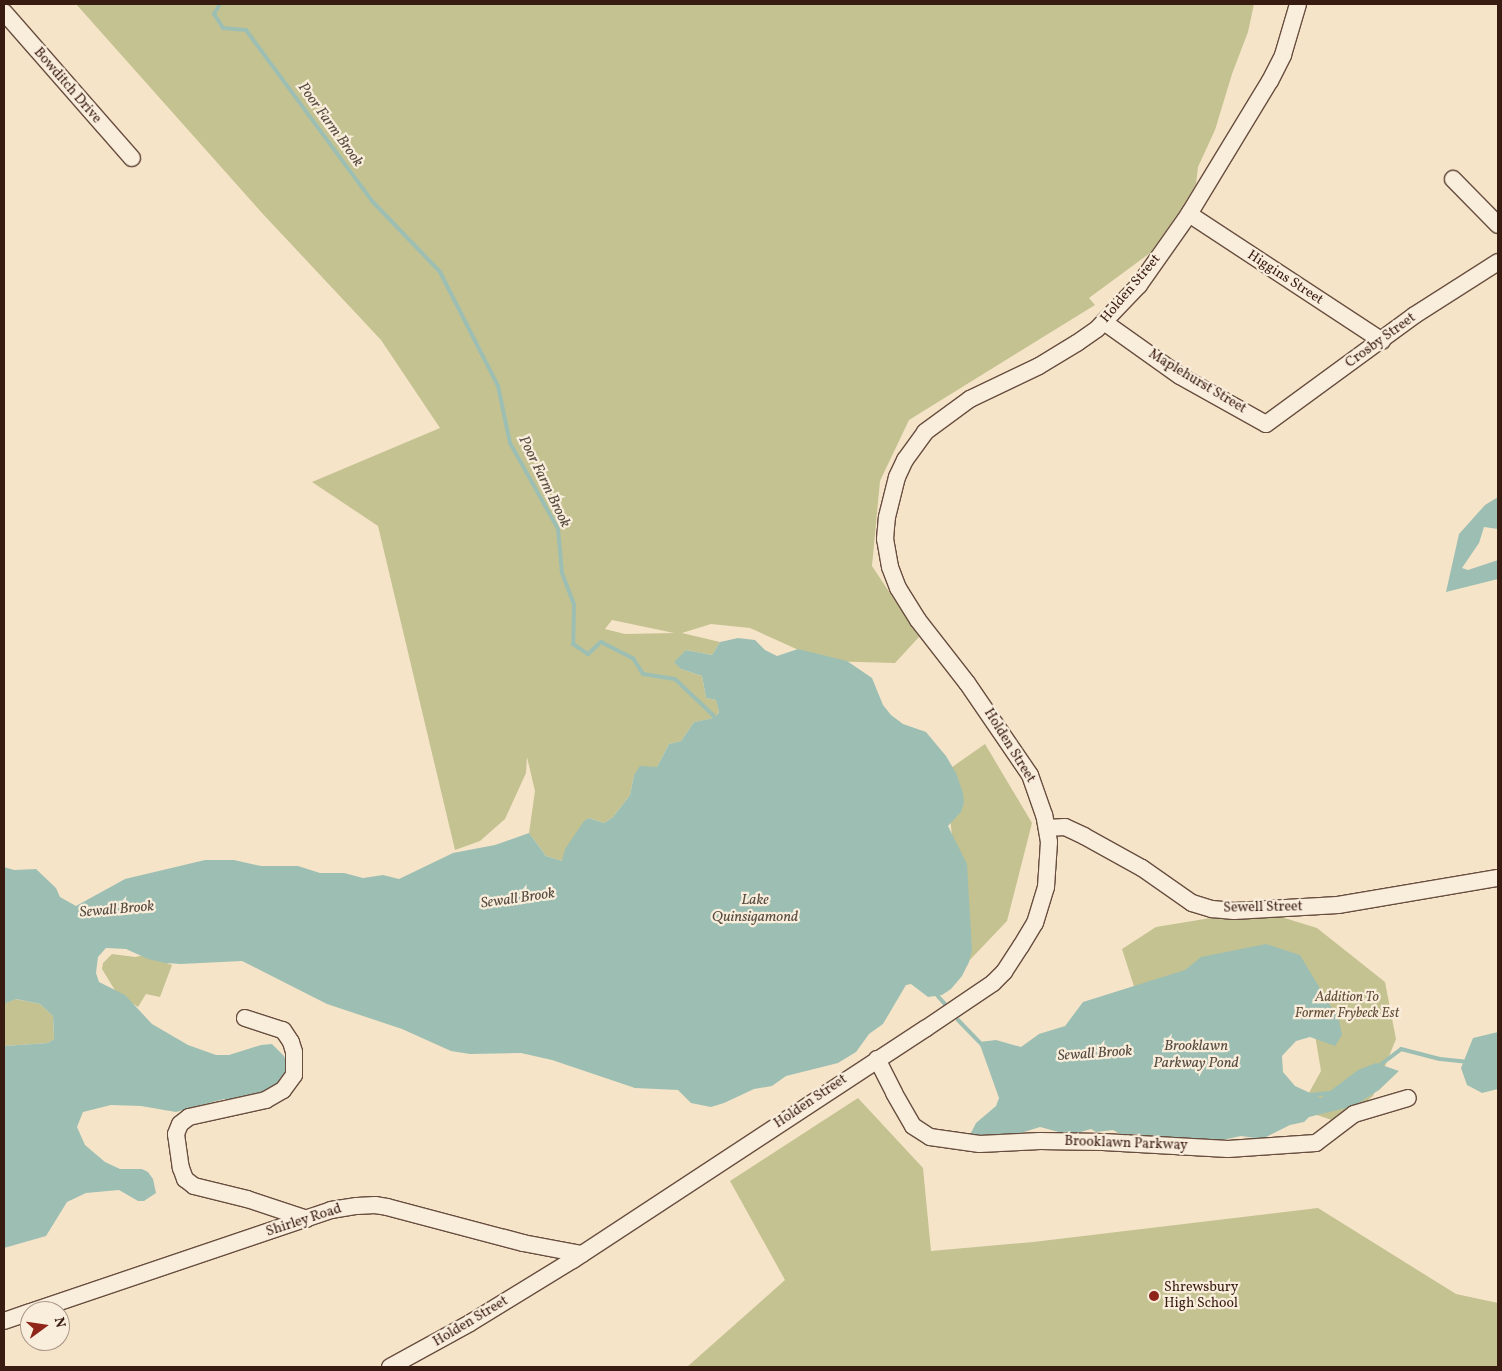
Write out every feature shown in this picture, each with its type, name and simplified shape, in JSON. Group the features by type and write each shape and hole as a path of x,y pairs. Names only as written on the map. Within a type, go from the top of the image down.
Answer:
{"street":[{"name":"Holden Street","path":"390,1367 470,1323 582,1254 993,984 1004,972 1036,924 1049,866 1047,828 1030,775 967,683 918,620 898,588 886,551 886,526 897,477 905,460 925,432 970,399 1046,362 1077,344 1104,322 1149,271 1189,214 1270,80 1283,55 1298,4"},
{"name":"Bowditch Drive","path":"4,12 38,54 132,158"},
{"path":"1453,179 1498,226"},
{"name":"Higgins Street","path":"1189,214 1382,341"},
{"name":"Crosby Street","path":"1266,424 1415,316 1498,262"},
{"name":"Maplehurst Street","path":"1104,322 1180,376 1266,424"},
{"name":"Sewell Street","path":"1047,828 1065,827 1084,836 1142,868 1192,903 1212,909 1234,911 1338,905 1498,878"},
{"path":"245,1018 282,1030 291,1042 294,1052 294,1075 282,1090 266,1100 189,1117 180,1124 176,1134 181,1168 185,1179 194,1186 247,1199 307,1219"},
{"name":"Brooklawn Parkway","path":"878,1059 894,1093 914,1126 930,1137 980,1144 1040,1141 1103,1142 1228,1149 1316,1143 1354,1114 1408,1098"},
{"name":"Shirley Road","path":"61,1301 307,1219 343,1208 375,1205 418,1214 523,1242 582,1254"},
{"name":"Shirley Road","path":"4,1321 20,1315"}],"green space":[{"path":"76,4 1254,4 1248,32 1232,74 1215,130 1198,167 1196,184 1150,253 1089,298 1095,305 909,420 880,481 872,566 919,637 895,663 823,661 750,628 711,624 682,633 720,642 712,655 686,650 681,669 702,676 706,698 716,700 719,711 715,718 694,722 681,741 669,744 657,767 634,775 630,795 613,817 604,823 589,818 562,861 546,856 529,833 535,791 527,757 526,773 505,819 480,841 455,850 378,526 312,482 440,428 381,340 262,213","holes":["612,620 674,633 625,634 605,629"]},
{"path":"985,744 1032,823 1007,921 966,964 945,772"},
{"name":"Addition To Former Frybeck Est","path":"1259,910 1317,928 1385,982 1396,1039 1373,1096 1340,1123 1300,1109 1321,1071 1315,1035 1138,999 1122,949 1156,927"},
{"path":"112,954 135,957 145,955 172,965 160,997 146,994 138,1007 116,992 102,969 103,963"},
{"path":"15,999 40,1004 53,1016 54,1039 48,1043 4,1046 4,1004"},
{"name":"Shrewsbury High School","path":"858,1098 923,1168 931,1251 1033,1242 1318,1208 1456,1294 1498,1303 1498,1367 687,1367 785,1280 730,1181"}],"water":[{"path":"1498,497 1498,529 1484,527 1479,543 1462,568 1468,570 1498,560 1498,579 1446,592 1459,534 1485,505"},
{"name":"Lake Quinsigamond","path":"738,638 755,640 765,650 777,656 798,649 847,661 872,678 883,705 891,715 903,724 926,732 946,756 956,773 963,793 964,803 961,812 948,826 967,864 972,950 969,962 962,976 951,989 942,995 928,997 911,984 906,985 883,1024 869,1034 856,1052 838,1063 786,1076 772,1086 754,1089 711,1107 691,1103 678,1090 635,1088 552,1060 521,1053 470,1054 451,1051 402,1029 327,1004 242,961 165,963 148,959 126,949 106,948 98,957 96,973 99,982 125,995 152,1024 188,1045 216,1055 229,1055 261,1045 272,1044 284,1056 289,1068 273,1092 245,1099 224,1099 176,1112 141,1106 111,1105 83,1112 77,1127 85,1145 105,1162 120,1169 142,1169 148,1172 153,1179 156,1193 144,1201 138,1201 119,1190 86,1193 67,1202 46,1236 4,1248 4,1046 48,1043 54,1039 53,1016 40,1004 16,999 4,1004 4,867 14,870 36,869 56,888 60,897 76,906 125,879 205,860 234,860 261,866 298,866 320,873 344,873 363,878 383,875 399,879 453,853 495,845 529,833 546,856 562,861 565,849 584,821 589,818 604,823 613,817 630,795 634,775 640,766 657,767 669,744 681,741 694,722 714,718 719,712 716,700 706,698 702,676 681,669 674,662 686,650 712,655 720,642"},
{"name":"Brooklawn Parkway Pond","path":"1266,944 1300,955 1339,1020 1342,1035 1335,1046 1310,1037 1296,1041 1282,1056 1283,1072 1295,1086 1321,1098 1358,1070 1376,1063 1399,1071 1379,1090 1354,1106 1309,1117 1304,1122 1290,1125 1262,1139 1241,1136 1208,1143 1164,1143 1138,1134 1122,1135 1113,1130 1096,1132 1091,1129 1070,1135 1040,1127 1005,1138 970,1135 976,1123 996,1106 999,1098 979,1042 996,1040 1021,1047 1039,1034 1065,1026 1083,1002 1185,970 1201,957"},
{"path":"1498,1032 1498,1089 1482,1093 1467,1085 1461,1068 1473,1038"}],"waterway":[{"name":"Poor Farm Brook","path":"220,4 214,14 223,28 246,30 372,201 440,272 498,386 510,443 558,529 562,573 574,605 573,644 588,654 601,642 633,658 643,674 675,679 713,715 716,722"},
{"name":"Sewall Brook","path":"935,993 945,1004"},
{"name":"Sewall Brook","path":"958,1020 982,1045"},
{"name":"Sewall Brook","path":"1376,1068 1401,1049 1440,1059 1469,1062"},
{"name":"Sewall Brook","path":"1310,1095 1330,1093"}],"place":[{"name":"Shrewsbury High School","path":"1154,1296"}]}
